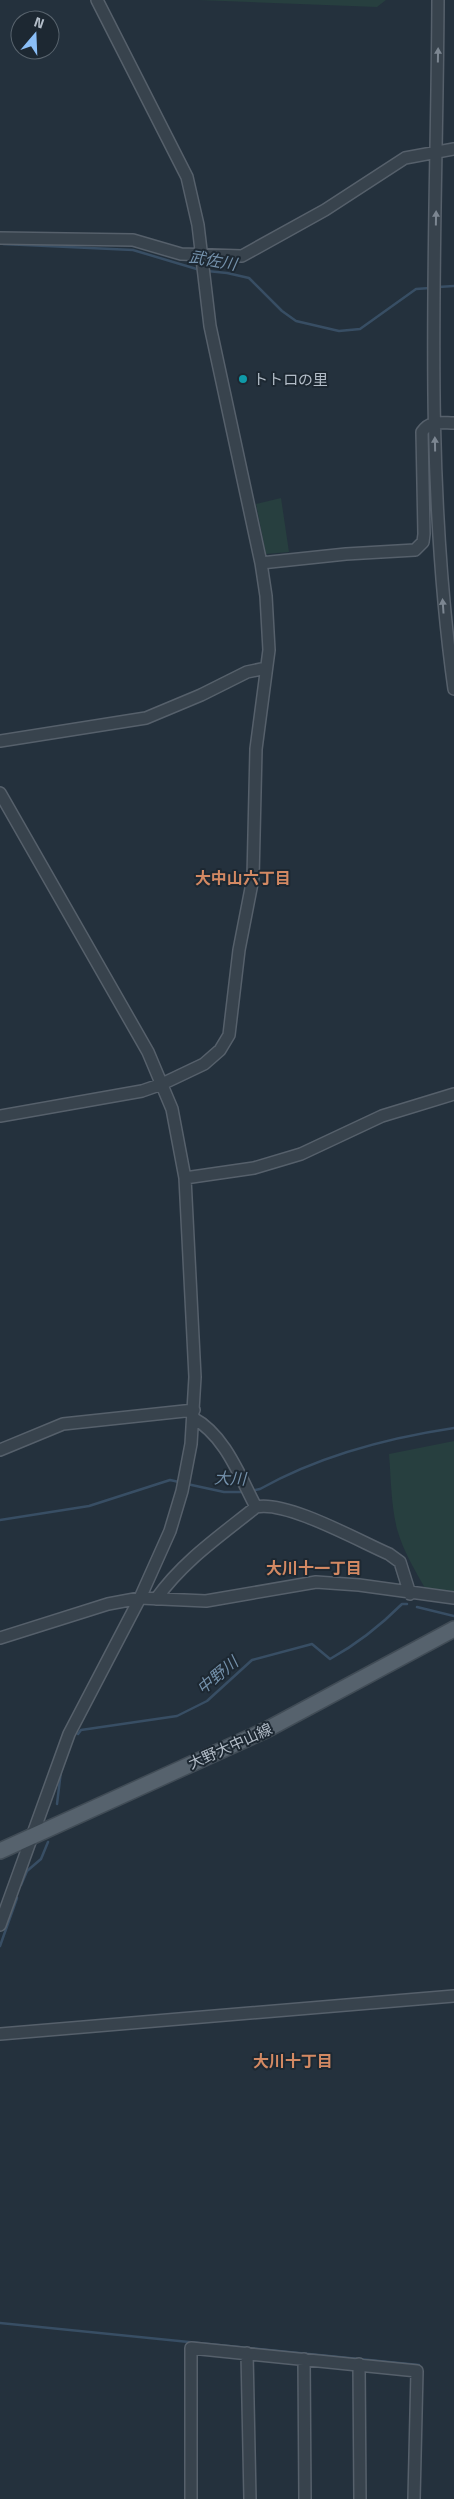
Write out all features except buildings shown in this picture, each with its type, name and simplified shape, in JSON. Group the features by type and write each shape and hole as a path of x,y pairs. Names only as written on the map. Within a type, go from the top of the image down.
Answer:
{"main road":[{"name":"大野大中山線","path":"0,1851 266,1730 454,1629"}],"street":[{"path":"0,1116 142,1091 162,1084 204,1064 220,1050 229,1035 239,950 253,878 256,749 269,650 266,596 261,563 210,326 198,225 187,177 97,0"},
{"path":"438,0 434,290 435,491 444,618 454,689"},
{"path":"0,238 133,240 201,259 242,256 325,210 406,158 454,149"},
{"path":"261,563 346,554 414,550 420,546 424,534 422,432 426,425 435,422 454,423"},
{"path":"0,741 146,718 202,695 247,672 266,668"},
{"path":"0,793 122,1004 148,1052 172,1109 186,1178 192,1276 193,1414 186,1473 170,1531 140,1598 69,1734 0,1925"},
{"path":"186,1178 254,1168 301,1154 382,1116 454,1094"},
{"path":"0,1450 63,1424 193,1414 216,1436 251,1497 266,1505 279,1507 389,1554 400,1562 410,1594"},
{"path":"156,1599 177,1573 251,1497"},
{"path":"0,1638 108,1604 140,1598 206,1601 316,1582 454,1598"},
{"path":"0,2034 454,1996"},
{"path":"191,2499 191,2348 416,2371 414,2499"},
{"path":"248,2353 250,2499"},
{"path":"304,2359 305,2499"},
{"path":"359,2364 360,2499"}],"green space":[{"path":"198,0 386,0 377,7"},
{"path":"281,498 289,552 266,554 256,504"},
{"path":"454,1441 454,1591 426,1590 406,1553 397,1529 392,1501 389,1454"}],"waterway":[{"name":"武佐川","path":"3,244 133,250 200,270"},
{"name":"武佐川","path":"207,271 249,278 282,311 296,321 339,331 360,329 416,289 430,288"},
{"name":"武佐川","path":"438,287 454,286"},
{"name":"大川","path":"251,1491 260,1489 306,1467 354,1450 404,1437 454,1428"},
{"name":"大川","path":"0,1520 89,1506 170,1480 179,1482"},
{"name":"大川","path":"187,1484 224,1492 243,1492"},
{"name":"中野川","path":"78,1734 81,1730 177,1716 207,1701 252,1660 312,1644 330,1659 368,1634 402,1604 407,1604"},
{"name":"中野川","path":"417,1607 454,1616"},
{"name":"中野川","path":"57,1804 61,1771"},
{"name":"中野川","path":"21,1885 27,1871 41,1859 48,1842"},
{"name":"中野川","path":"0,1946 17,1898"},
{"path":"0,2323 419,2365"}],"place":[{"name":"トトロの里","path":"243,379"}],"district":[{"name":"大中山六丁目","path":"243,878"},
{"name":"大川十一丁目","path":"314,1568"},
{"name":"大川十丁目","path":"293,2061"}]}
